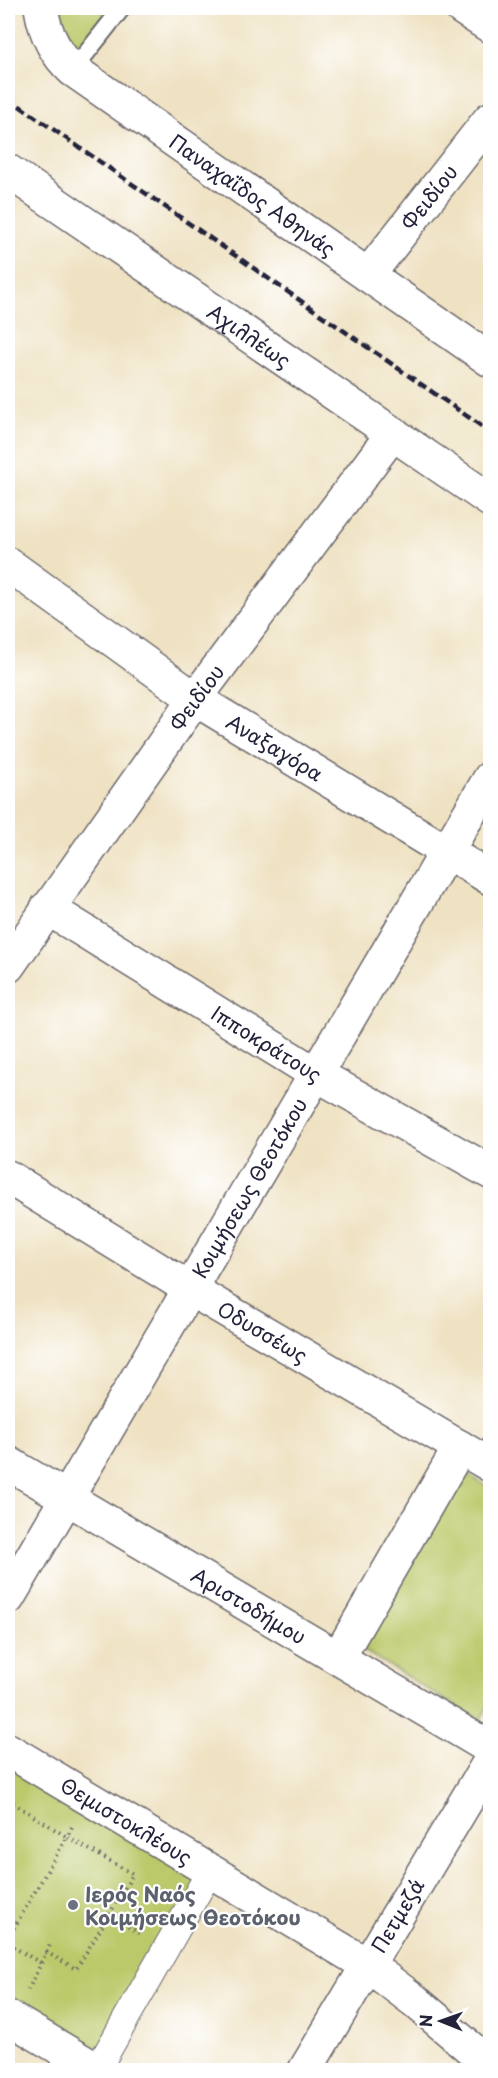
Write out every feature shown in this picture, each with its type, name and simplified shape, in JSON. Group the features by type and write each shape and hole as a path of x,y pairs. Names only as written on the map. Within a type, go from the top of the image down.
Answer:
{"street":[{"name":"Παναχαΐδος Αθηνάς","path":"41,8 48,36 56,52 73,70 490,360"},
{"path":"462,8 490,26"},
{"name":"Φειδίου","path":"368,274 490,119"},
{"name":"Αχιλλέως","path":"8,171 490,500"},
{"name":"Φειδίου","path":"13,947 47,908 195,699 393,433"},
{"name":"Αναξαγόρα","path":"8,564 195,699 490,878"},
{"name":"Κοιμήσεως Θεοτόκου","path":"8,1598 490,778"},
{"name":"Ιπποκράτους","path":"47,908 316,1074 490,1172"},
{"name":"Οδυσσέως","path":"8,1177 190,1289 490,1465"},
{"path":"338,1658 460,1447"},
{"name":"Αριστοδήμου","path":"8,1463 490,1748"},
{"name":"Θεμιστοκλέους","path":"8,1750 369,1966 415,2001 490,2066"},
{"name":"Πετμεζά","path":"305,2070 490,1761"},
{"path":"16,2008 97,2070 210,1871"}],"lane":[{"path":"73,70 122,8"}],"path":[{"path":"8,1800 133,1874 76,1969 46,1952"},
{"path":"8,1938 67,1837"},
{"path":"109,1915 166,1949"},
{"path":"16,2008 51,1943"},
{"path":"8,1944 41,1963"}],"green space":[{"path":"51,8 110,8 75,52"},
{"path":"465,1473 490,1488 490,1702 480,1721 361,1649"},
{"path":"8,1750 210,1871 97,2070 8,2017"}],"railway":[{"path":"8,98 490,432"}],"place":[{"name":"Ιερός Ναός Κοιμήσεως Θεοτόκου","path":"73,1905"}]}
